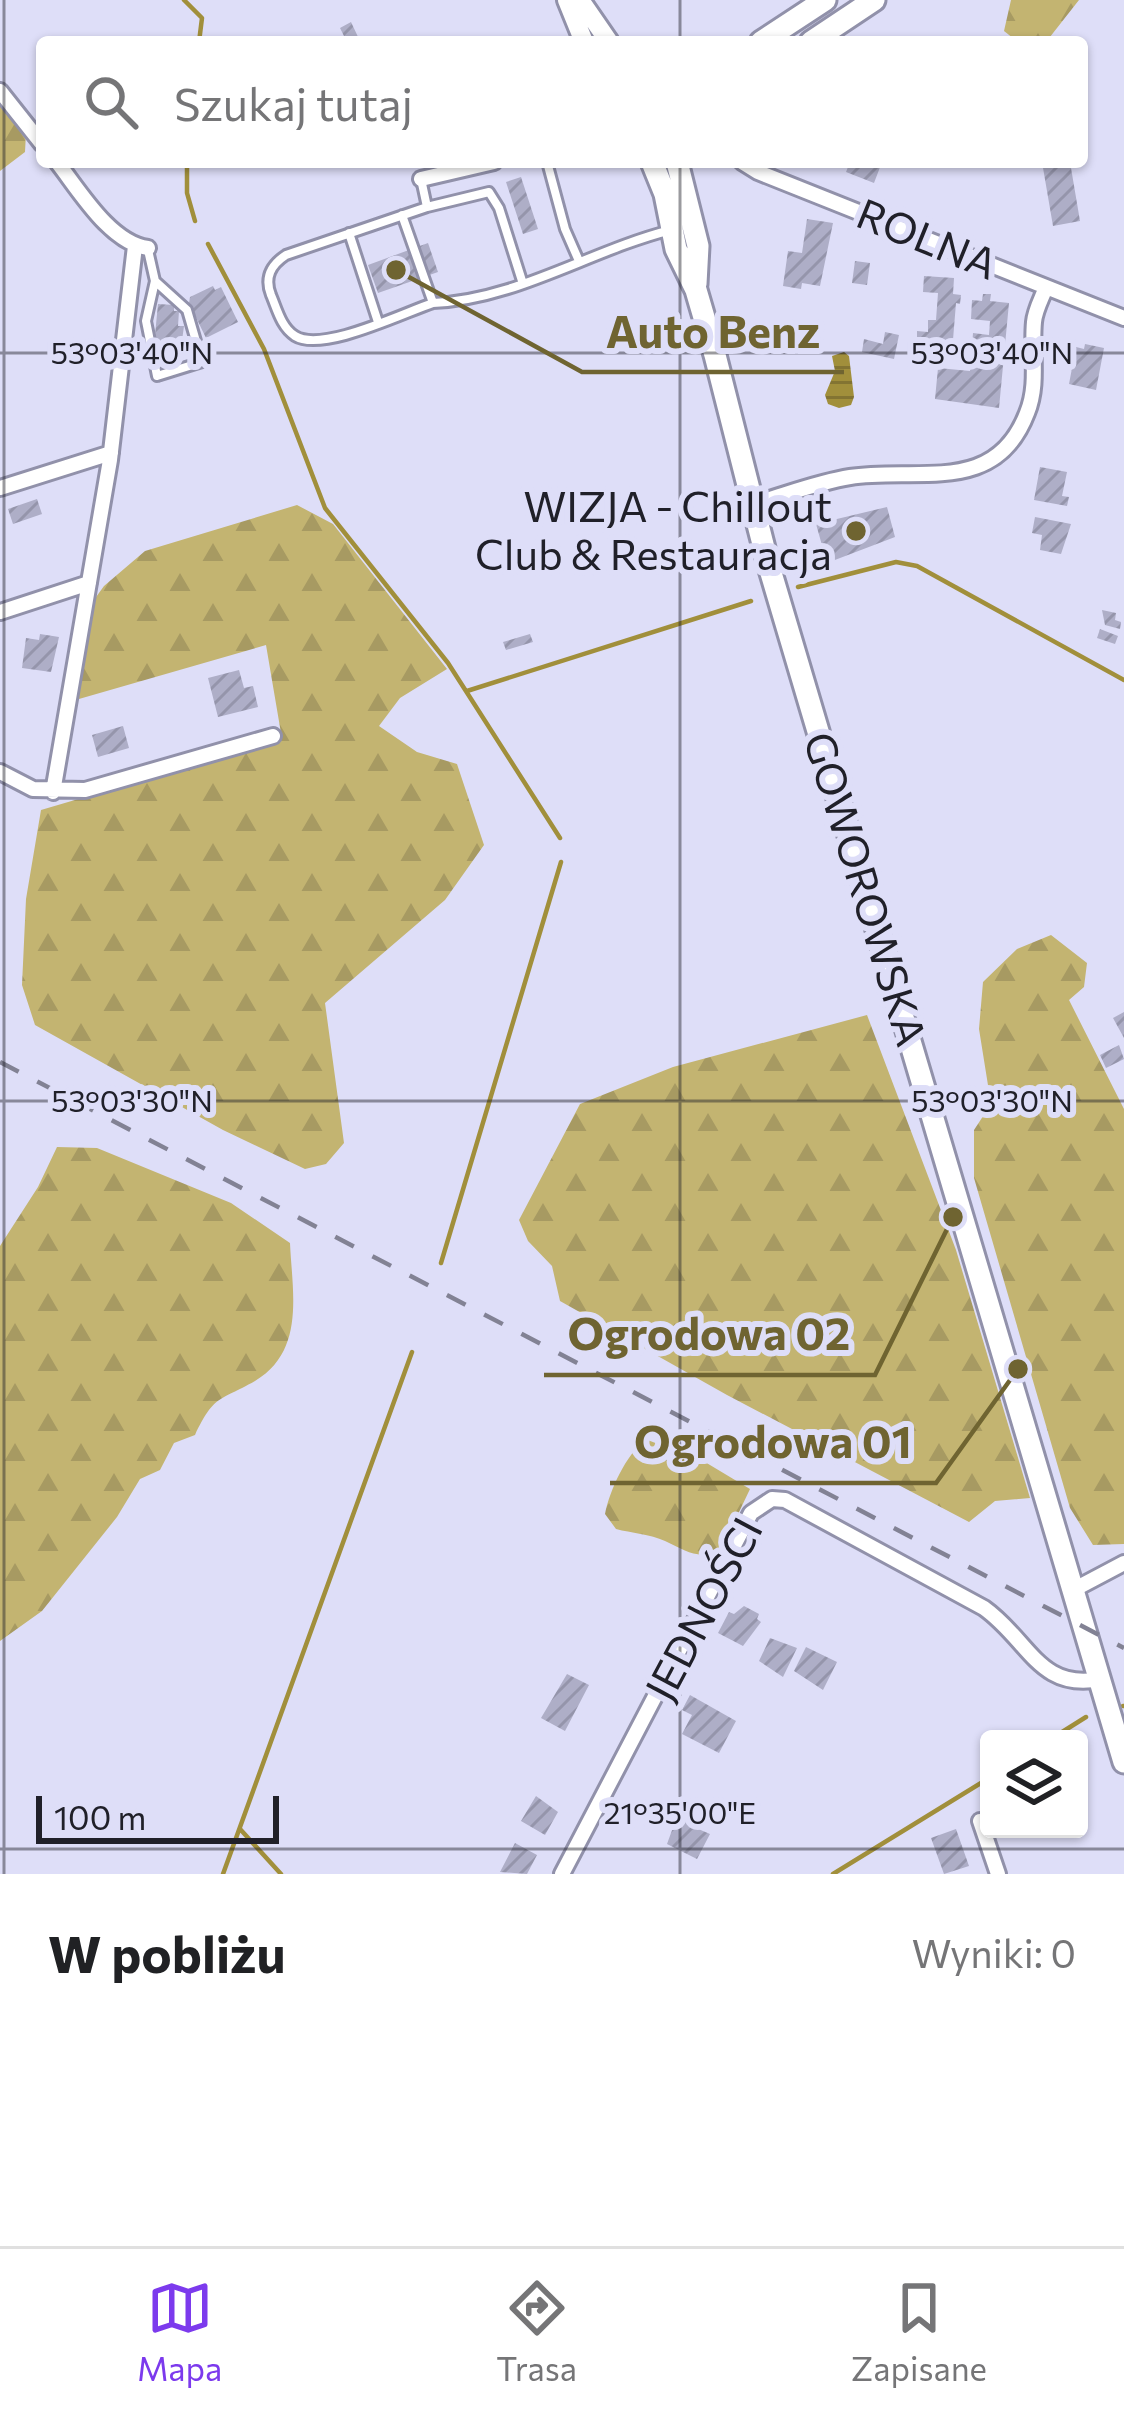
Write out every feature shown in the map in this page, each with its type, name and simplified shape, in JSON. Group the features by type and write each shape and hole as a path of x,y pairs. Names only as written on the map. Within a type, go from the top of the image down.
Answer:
{"main road":[{"path":"767,36 796,11 825,0"},
{"path":"820,36 874,0"},
{"name":"GOWOROWSKA","path":"654,168 676,249 696,290 753,504 1124,1762"},
{"name":"GOWOROWSKA","path":"678,168 698,246 696,290"}],"street":[{"path":"567,0 582,36"},
{"path":"580,0 605,36"},
{"path":"0,91 36,136"},
{"path":"53,792 142,247 115,230 61,168"},
{"path":"421,179 468,168"},
{"name":"ROLNA","path":"752,168 1124,318"},
{"name":"ROLNA","path":"753,504 854,476 957,473 993,457 1013,438 1029,410 1035,315 1046,287"},
{"path":"0,488 111,453"},
{"path":"0,612 89,584"},
{"path":"0,772 33,789 85,790 273,736"},
{"name":"JEDNOŚCI","path":"562,1874 751,1513 772,1499 785,1500 984,1608 1054,1677 1079,1684 1100,1679"},
{"path":"1073,1590 1124,1563"},
{"path":"986,1838 998,1874"}],"lane":[{"path":"549,168 579,261"},
{"path":"421,179 428,207"},
{"path":"523,284 489,192 402,215 286,255 274,263 268,286 292,335 330,339 433,302 464,302 523,284 673,229"},
{"path":"402,215 433,302"},
{"path":"349,233 378,322"},
{"path":"142,247 155,281 187,310 202,362 158,376 146,321 155,281"}],"green space":[{"path":"1011,0 1079,0 1051,36 1010,36 1004,31"},
{"path":"0,101 26,133 25,152 0,171"},
{"path":"297,505 333,524 447,669 400,698 379,726 417,752 457,764 484,845 445,900 325,1003 344,1143 326,1164 305,1169 223,1130 35,1025 22,985 26,899 41,810 282,739 266,645 72,701 78,622 104,586 145,551"},
{"path":"1051,935 1087,963 1084,987 1069,1000 1124,1109 1124,1544 1093,1545 1070,1508 974,1178 974,1130 991,1104 979,1029 983,982 1017,949"},
{"path":"867,1015 956,1250 1030,1498 995,1501 969,1522 560,1301 552,1266 528,1241 519,1220 580,1104 673,1067"},
{"path":"57,1147 97,1148 231,1203 290,1243 292,1319 282,1354 271,1368 219,1400 195,1435 174,1443 160,1470 140,1479 117,1517 42,1611 0,1641 0,1246"},
{"path":"645,1439 705,1462 750,1489 720,1552 697,1554 616,1529 605,1514 620,1474"}],"shaded area":[{"path":"844,352 849,356 854,397 851,405 839,408 828,404 825,395 835,371 832,356"}],"building":[{"path":"351,22 358,36 344,36 340,28"},
{"path":"848,168 880,168 874,183 846,172"},
{"path":"1043,168 1071,168 1080,221 1053,226"},
{"path":"521,177 538,229 523,234 506,182"},
{"path":"807,219 833,223 820,286 783,286 788,251 802,253"},
{"path":"428,243 438,272 378,293 368,265"},
{"path":"855,261 870,263 867,285 852,283"},
{"path":"924,276 954,278 953,294 961,295 960,304 956,303 952,352 925,350 925,341 917,340 917,331 928,332 928,320 936,320 938,293 923,292"},
{"path":"213,286 215,290 221,287 238,322 206,338 189,303 190,297"},
{"path":"983,294 991,294 990,301 1009,303 999,408 935,399 938,368 970,371 973,333 989,335 990,321 971,319 972,300 982,301"},
{"path":"158,304 174,305 174,311 179,311 178,326 184,326 181,348 154,345"},
{"path":"885,332 899,335 894,359 862,352 864,339 883,344"},
{"path":"1085,344 1104,348 1096,390 1069,384 1076,347 1084,349"},
{"path":"1040,467 1067,472 1062,496 1069,497 1067,506 1034,500"},
{"path":"37,499 42,514 13,524 8,509"},
{"name":"WIZJA - Chillout Club & Restauracja","path":"887,507 895,537 827,563 816,524"},
{"path":"1035,517 1071,524 1061,554 1040,550 1042,535 1032,533"},
{"path":"1102,610 1116,613 1120,629 1105,625"},
{"path":"1100,629 1118,636 1115,644 1097,638"},
{"path":"40,634 59,637 51,672 22,668 26,638 39,640"},
{"path":"530,634 533,642 506,650 503,642"},
{"path":"239,670 244,688 253,686 258,707 218,717 208,678"},
{"path":"123,726 129,748 98,757 92,735"},
{"path":"1124,1012 1124,1038 1113,1018"},
{"path":"1119,1045 1124,1059 1106,1068 1100,1055"},
{"path":"744,1606 759,1614 761,1622 743,1646 718,1633 729,1612 734,1614"},
{"path":"770,1638 797,1648 783,1677 759,1661"},
{"path":"806,1647 837,1662 823,1690 794,1671"},
{"path":"567,1674 589,1685 565,1731 541,1718"},
{"path":"690,1695 736,1721 719,1753 682,1734 692,1715 682,1710"},
{"path":"536,1796 558,1812 545,1835 521,1821"},
{"path":"679,1811 710,1834 697,1859 667,1844"},
{"path":"956,1829 969,1866 944,1874 931,1838"},
{"path":"515,1843 537,1855 527,1874 500,1872"}],"waterway":[{"path":"184,0 202,18 200,36"},
{"path":"187,168 187,193 195,221"},
{"path":"208,244 264,349 325,508 448,663 560,838"},
{"path":"798,587 896,562 917,566 1124,680"},
{"path":"467,691 751,601"},
{"path":"441,1263 561,862"},
{"path":"223,1874 412,1352"},
{"path":"1065,1730 1086,1717"},
{"path":"833,1874 980,1784"},
{"path":"240,1829 281,1874"}],"railway":[{"path":"0,1062 1124,1648"}],"place":[{"name":"Auto Benz","path":"396,270"},
{"name":"WIZJA - Chillout Club & Restauracja","path":"856,531"},
{"name":"Ogrodowa 02","path":"953,1217"},
{"name":"Ogrodowa 01","path":"1018,1369"}]}
